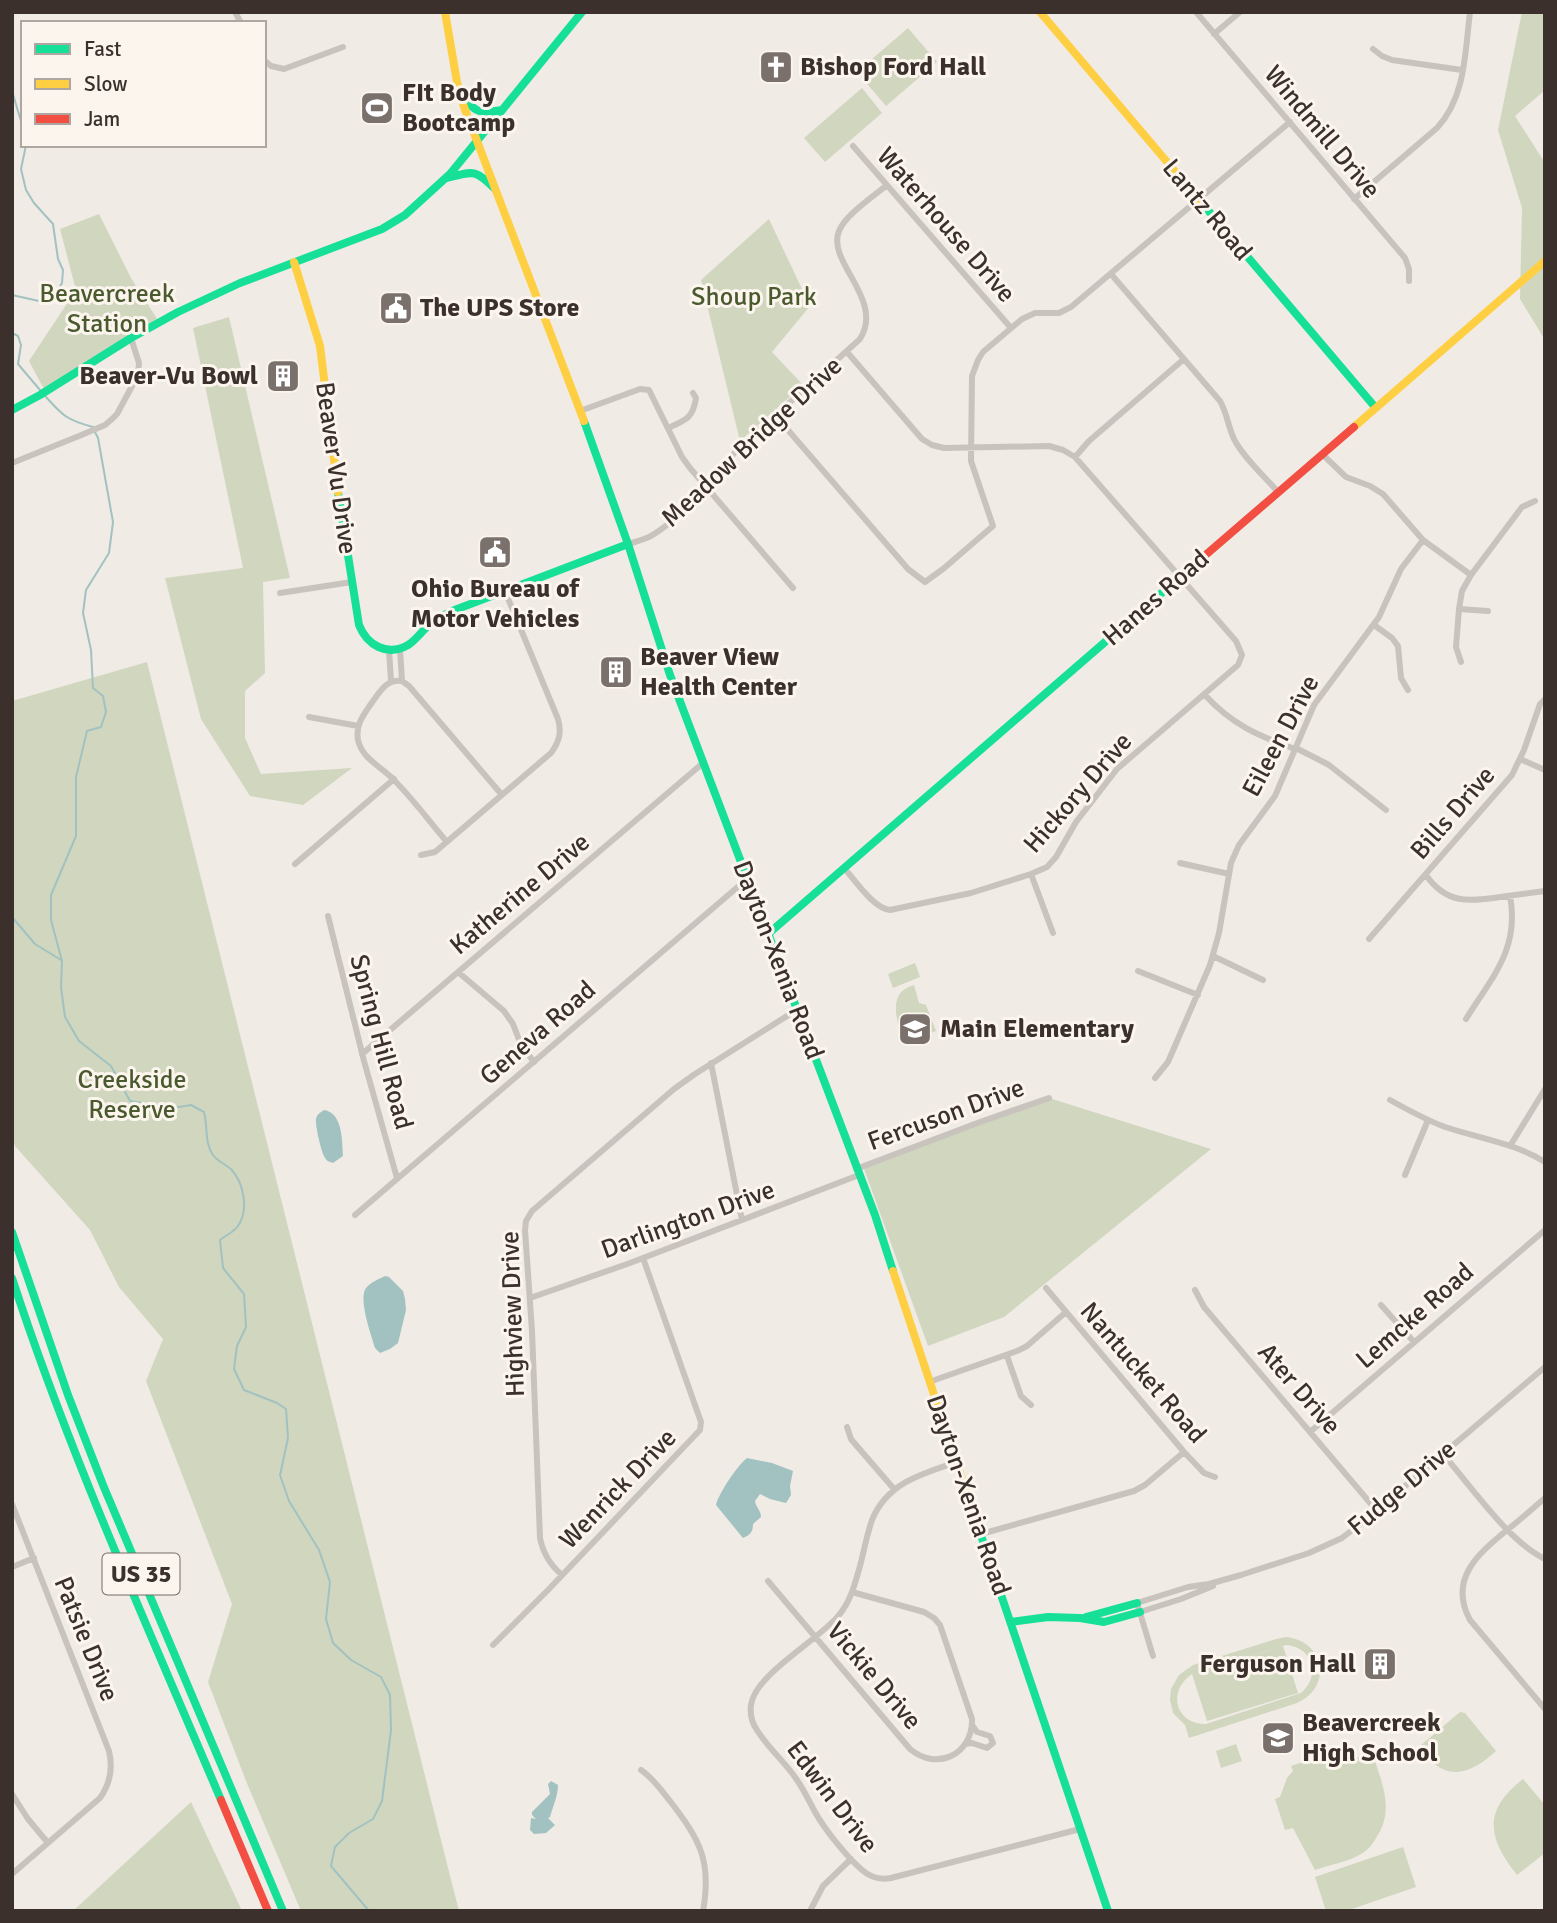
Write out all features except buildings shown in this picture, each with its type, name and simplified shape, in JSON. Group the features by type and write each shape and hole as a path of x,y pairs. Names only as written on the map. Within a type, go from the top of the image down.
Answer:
{"main road":[{"name":"Dayton-Xenia Road","path":"445,12 460,94 580,411 628,544 670,675 875,1215 1108,1911"},
{"path":"13,410 178,312 240,283 382,229 405,215 445,178 582,12"},
{"name":"Lantz Road","path":"1040,12 1375,407"},
{"path":"460,94 482,113 502,110"},
{"path":"445,178 477,172 495,189"},
{"name":"Hanes Road","path":"768,934 1545,261"},
{"name":"Beaver Vu Drive","path":"294,262 320,345 338,489 360,630 365,639 373,645 388,650"},
{"name":"Meadow Bridge Drive","path":"400,649 412,643 443,615 628,544"},
{"path":"388,650 400,649"},
{"name":"US 35","path":"12,1232 35,1303 98,1472 283,1911"},
{"name":"US 35","path":"12,1278 68,1436 268,1911"},
{"name":"Fudge Drive","path":"1011,1622 1048,1617 1104,1622 1139,1607"}],"street":[{"name":"Windmill Drive","path":"1196,12 1405,258 1409,281"},
{"path":"1214,34 1240,12"},
{"path":"1354,199 1443,122 1455,103 1471,12"},
{"path":"266,61 275,68 287,69 344,47"},
{"path":"1373,49 1392,61 1462,71"},
{"path":"775,415 910,571 925,582 993,526 971,461 972,376 984,352 1031,314 1059,313 1070,308 1290,122"},
{"name":"Waterhouse Drive","path":"853,146 1011,328"},
{"name":"Meadow Bridge Drive","path":"628,544 657,532 708,489 736,450 863,335 867,314 838,249 837,234 845,221 887,185"},
{"path":"1111,274 1222,404 1238,447 1278,492"},
{"path":"12,463 104,425 117,414 138,375 139,363 131,338"},
{"path":"847,352 925,441 940,447 1049,446 1075,457 1089,441 1184,359"},
{"path":"580,411 640,389 652,393 682,457 793,588"},
{"path":"668,428 691,415 696,398 693,393"},
{"path":"1322,454 1346,477 1383,494 1423,540 1471,575"},
{"name":"Hickory Drive","path":"845,868 876,905 890,910 971,893 1047,867 1056,857 1076,822 1117,769 1240,662 1242,655 1236,640 1075,457"},
{"path":"1461,662 1456,647 1462,591 1522,507 1535,501"},
{"name":"Eileen Drive","path":"1156,1078 1168,1062 1213,956 1231,863 1238,845 1275,796 1314,705 1382,613 1401,569 1423,540"},
{"path":"280,593 352,582"},
{"path":"421,855 435,852 551,753 558,742 558,719 505,591"},
{"path":"1459,609 1488,611"},
{"path":"1374,625 1398,646 1401,678 1408,690"},
{"path":"400,649 402,681"},
{"path":"388,650 391,681"},
{"path":"447,842 394,779 375,765 358,741 358,726 362,717 385,686 391,681 402,681 409,686 502,795"},
{"path":"1204,694 1223,713 1247,730 1295,748 1329,765 1386,810"},
{"name":"Bills Drive","path":"1369,939 1502,788 1520,759 1540,704 1545,699"},
{"path":"309,717 358,726"},
{"path":"1520,759 1545,770"},
{"name":"Katherine Drive","path":"362,1054 703,763"},
{"path":"295,864 394,779"},
{"path":"1180,863 1229,874"},
{"path":"1031,874 1052,933"},
{"path":"1426,875 1441,891 1461,900 1474,901 1545,891"},
{"name":"Geneva Road","path":"355,1216 747,879"},
{"path":"1466,1019 1502,961 1507,948 1513,924 1510,896"},
{"name":"Spring Hill Road","path":"328,916 362,1054 397,1178"},
{"path":"1213,956 1263,979"},
{"path":"1138,971 1198,995"},
{"path":"458,972 505,1011 521,1045 534,1062"},
{"name":"Highview Drive","path":"562,1575 549,1561 540,1538 526,1221 532,1211 674,1089 798,1009"},
{"path":"711,1063 742,1220"},
{"path":"1510,1146 1545,1089"},
{"name":"Fercuson Drive","path":"858,1172 992,1117 1049,1098"},
{"path":"1390,1100 1428,1120 1510,1146 1545,1162"},
{"path":"1405,1175 1428,1120"},
{"name":"Darlington Drive","path":"530,1298 742,1220 858,1172"},
{"name":"Lemcke Road","path":"1310,1432 1545,1230"},
{"name":"Wenrick Drive","path":"493,1645 700,1430 701,1422 643,1258"},
{"name":"Nantucket Road","path":"1046,1288 1184,1452 1204,1473 1215,1477"},
{"name":"Ater Drive","path":"1195,1290 1204,1307 1377,1511"},
{"path":"1381,1305 1414,1342"},
{"path":"929,1382 1007,1356 1027,1346 1066,1312"},
{"path":"1007,1356 1021,1396 1031,1405"},
{"name":"Fudge Drive","path":"1139,1607 1185,1597 1342,1538 1545,1367"},
{"path":"847,1427 856,1445 894,1489"},
{"path":"981,1534 1134,1491 1146,1485 1184,1452"},
{"path":"1443,1454 1508,1530 1527,1549 1545,1559"},
{"path":"815,1637 839,1615 852,1592 872,1520 882,1503 894,1489 908,1479 957,1462"},
{"path":"1545,1498 1479,1555 1463,1580 1465,1611 1473,1624 1545,1709"},
{"name":"Patsie Drive","path":"12,1504 109,1751 111,1764 105,1791 90,1808 48,1843"},
{"path":"12,1567 34,1558"},
{"name":"Vickie Drive","path":"768,1581 914,1753 928,1759 942,1759 955,1754 965,1744 972,1743 987,1748 993,1743 990,1736 977,1732 972,1725"},
{"path":"852,1592 923,1612 939,1623 970,1712 972,1725 965,1744"},
{"path":"1139,1607 1153,1656"},
{"name":"Edwin Drive","path":"815,1637 762,1682 753,1695 751,1716 758,1732 791,1771 821,1822 868,1875 887,1879 1080,1829"},
{"path":"641,1770 657,1784 698,1841 703,1854 706,1878 703,1911"},
{"path":"12,1794 48,1843 12,1874"},
{"path":"810,1911 823,1886 852,1859"}],"green space":[{"path":"1522,12 1545,12 1545,90 1515,116 1545,163 1545,340 1520,299 1522,208 1498,130"},
{"path":"908,28 937,62 886,106 857,72"},
{"path":"862,88 882,113 825,162 804,138"},
{"name":"Beavercreek Station","path":"99,214 131,278 159,322 45,391 29,361 76,290 60,229"},
{"name":"Shoup Park","path":"769,219 810,306 772,352 803,385 740,441 701,280"},
{"path":"229,317 290,578 263,582 265,673 245,691 245,738 261,774 352,768 303,805 250,796 201,719 165,578 243,568 193,328"},
{"name":"Creekside Reserve","path":"147,662 459,1911 301,1911 208,1682 232,1604 146,1381 163,1339 119,1287 90,1230 15,1146 12,1137 12,701"},
{"path":"915,963 920,977 893,988 888,974"},
{"path":"914,985 919,1003 926,1005 936,1031 904,1043 897,1018 897,1002 905,989"},
{"path":"1049,1098 1211,1149 1004,1317 928,1346 863,1166"},
{"path":"1286,1637 1299,1640 1316,1655 1320,1676 1308,1696 1297,1703 1189,1738 1185,1725 1173,1713 1170,1700 1171,1689 1179,1675 1193,1665","holes":["1286,1645 1303,1651 1311,1663 1311,1679 1301,1693 1206,1724 1195,1723 1181,1713 1177,1697 1179,1689 1192,1674 1207,1721 1298,1693 1283,1646 1193,1674"]},
{"path":"1460,1712 1465,1713 1496,1751 1467,1770 1451,1772 1435,1764 1419,1747"},
{"path":"1236,1744 1242,1761 1221,1768 1216,1751"},
{"path":"1323,1755 1326,1762 1373,1755 1383,1786 1386,1807 1382,1828 1368,1849 1350,1859 1315,1870 1293,1828 1285,1830 1275,1799 1280,1797 1287,1778 1293,1771 1291,1766"},
{"path":"1523,1779 1545,1805 1545,1853 1517,1875 1500,1849 1494,1825 1495,1814 1501,1802"},
{"path":"191,1802 242,1911 73,1911"},
{"path":"1403,1847 1416,1887 1346,1911 1326,1911 1315,1877"}],"water":[{"path":"324,1110 335,1116 342,1136 343,1156 333,1163 324,1156 317,1132 316,1117"},
{"path":"385,1276 403,1291 406,1310 398,1343 380,1353 375,1348 363,1300 366,1288"},
{"path":"747,1458 793,1471 791,1495 786,1503 760,1494 755,1501 761,1517 753,1524 751,1533 743,1538 716,1505 729,1480"},
{"path":"551,1781 558,1785 548,1818 555,1825 546,1833 534,1834 530,1830 531,1818 536,1819 532,1812 550,1794 548,1784"}],"waterway":[{"path":"12,91 21,121"},
{"path":"12,295 39,301 55,295 62,283 63,270 58,259 53,224 26,190 21,169 26,147"},
{"path":"12,333 18,336 21,345 18,364 40,390"},
{"path":"46,397 66,416 93,427"},
{"path":"95,432 113,522 109,553 86,590 83,613 91,650 93,688 103,696 106,712 101,727 87,731 76,777 76,836 51,895 51,920 62,961 61,987 65,1017 79,1041 111,1066 130,1101 173,1108 191,1105 204,1112 210,1150 231,1169 242,1189 244,1205 241,1220 234,1230 220,1240 223,1268 244,1294 246,1327 237,1346 234,1369 244,1390 286,1409 288,1438 280,1475 289,1501 319,1550 330,1582 326,1619 333,1643 351,1660 381,1677 390,1695 391,1730 382,1801 373,1819 349,1833 335,1847 331,1866 369,1911"},
{"path":"12,917 35,944 61,960"}],"traffic: fast":[{"path":"12,410 178,312 240,283 382,229 405,215 450,174 582,12"},
{"path":"460,94 478,111 502,110"},
{"path":"447,178 474,173 495,189"},
{"path":"1201,202 1375,407"},
{"path":"584,421 628,544 670,675 875,1215 893,1271"},
{"path":"338,492 359,625 372,643 385,649 393,650 408,645 434,621 452,611 628,544"},
{"path":"768,934 1187,571"},
{"path":"12,1232 68,1395 103,1485 283,1911"},
{"path":"12,1278 84,1476 221,1800"},
{"path":"969,1500 1108,1911"},
{"path":"1086,1617 1137,1603"},
{"path":"1011,1622 1048,1617 1104,1622 1140,1612"}],"traffic: slow":[{"path":"445,12 464,107 584,421"},
{"path":"1040,12 1201,202"},
{"path":"1354,427 1545,261"},
{"path":"294,262 320,346 338,492"},
{"path":"893,1271 969,1500"}],"traffic: jam":[{"path":"1187,571 1354,427"},
{"path":"221,1800 268,1911"}],"place":[{"name":"Bishop Ford Hall","path":"776,67"},
{"name":"FIt Body Bootcamp","path":"377,108"},
{"name":"The UPS Store","path":"396,308"},
{"name":"Beaver-Vu Bowl","path":"283,376"},
{"name":"Ohio Bureau of Motor Vehicles","path":"495,552"},
{"name":"Beaver View Health Center","path":"616,672"},
{"name":"Main Elementary","path":"915,1029"},
{"name":"Ferguson Hall","path":"1380,1664"},
{"name":"Beavercreek High School","path":"1278,1738"}]}
